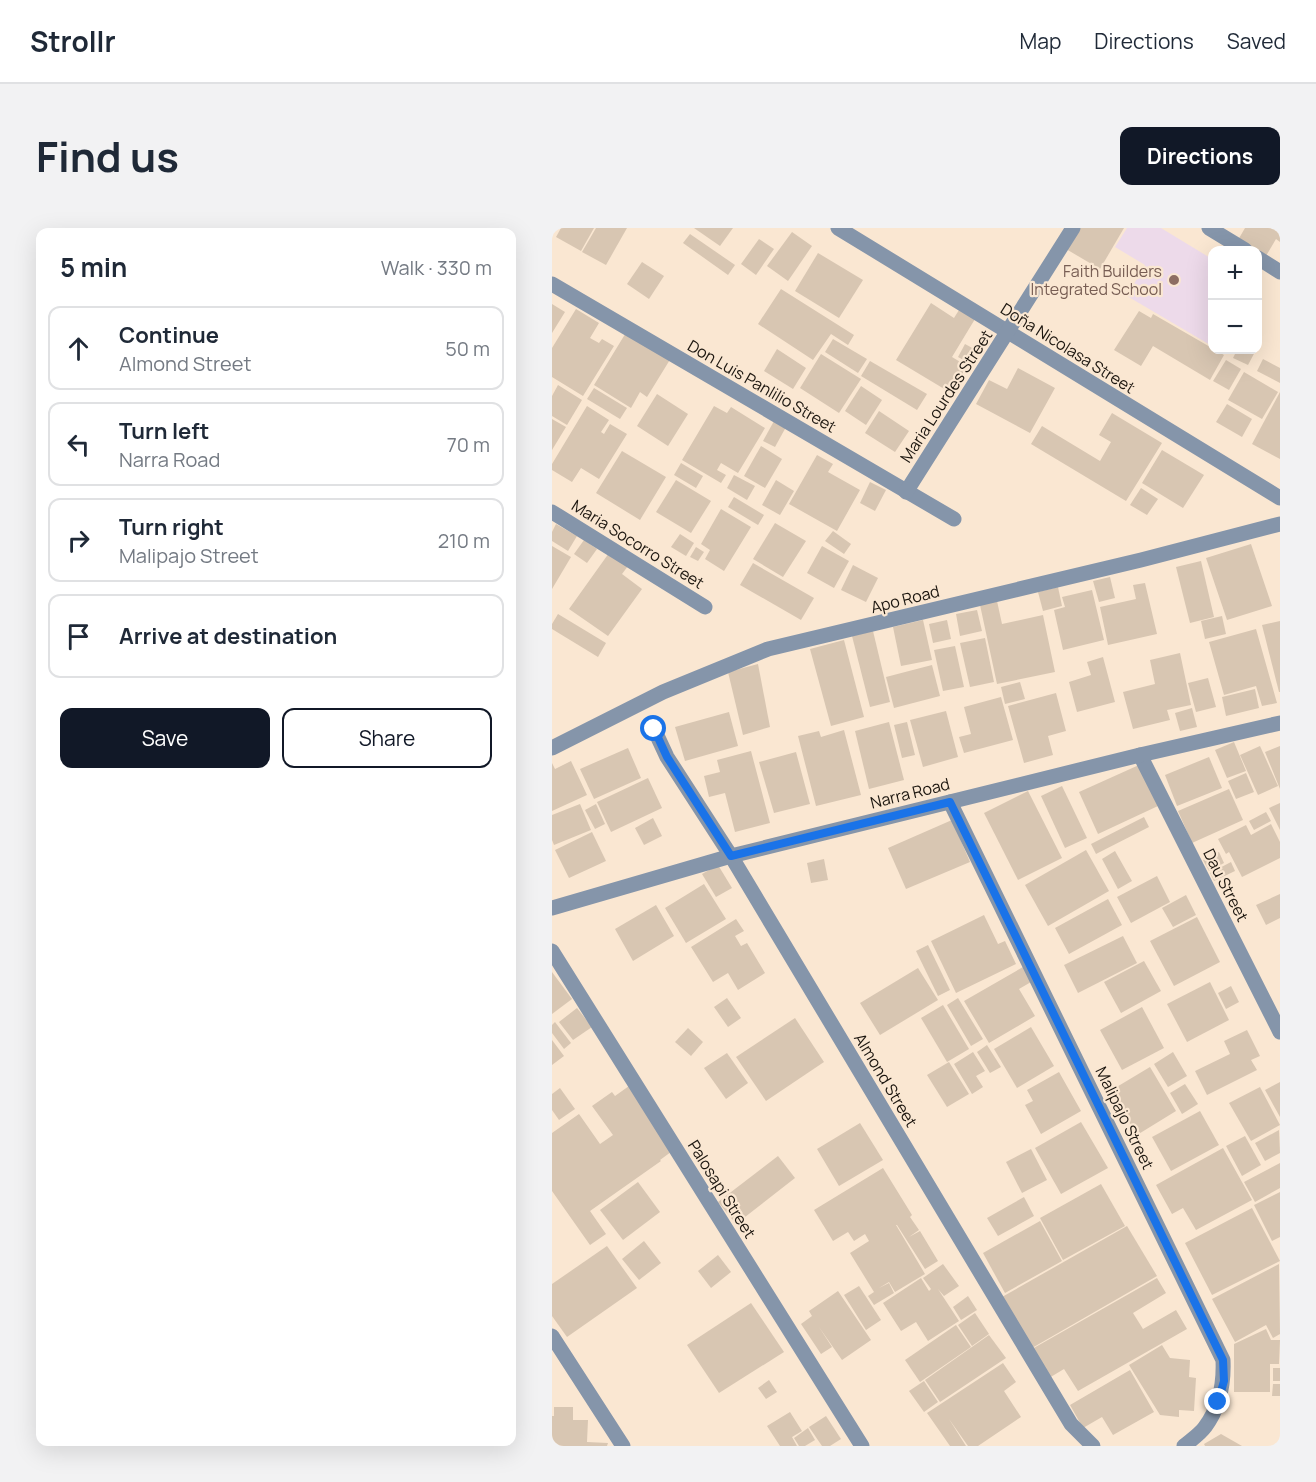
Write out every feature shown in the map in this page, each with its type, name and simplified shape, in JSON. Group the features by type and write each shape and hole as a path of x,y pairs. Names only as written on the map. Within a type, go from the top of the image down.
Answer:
{"street":[{"name":"Doña Nicolasa Street","path":"838,228 1280,498"},
{"name":"Maria Lourdes Street","path":"906,492 1073,228"},
{"path":"1209,228 1238,246"},
{"path":"1262,261 1280,272"},
{"name":"Don Luis Panlilio Street","path":"552,284 954,519"},
{"name":"Maria Socorro Street","path":"552,512 705,607"},
{"name":"Apo Road","path":"552,748 663,692 768,649 1280,524"},
{"name":"Narra Road","path":"552,908 731,856 1140,754 1280,723"},
{"name":"Almond Street","path":"654,729 667,757 731,856 1071,1424 1093,1446"},
{"name":"Dau Street","path":"1140,754 1280,1032"},
{"name":"Malipajo Street","path":"950,802 1223,1360 1224,1381 1218,1402 1205,1427 1184,1446"},
{"name":"Palosapi Street","path":"552,951 862,1446"},
{"path":"552,1336 623,1446"}],"shaded area":[{"name":"Faith Builders Integrated School","path":"1127,228 1161,228 1208,257 1208,344 1127,296 1145,265 1115,247"}],"building":[{"path":"561,228 594,228 581,251 556,237"},
{"path":"596,228 627,228 606,265 582,252"},
{"path":"694,228 733,228 720,246"},
{"path":"1079,228 1124,228 1100,269 1066,249"},
{"path":"1245,228 1280,228 1280,242 1276,239 1266,256 1262,254 1262,246 1248,246 1238,240"},
{"path":"792,232 812,246 788,281 767,266"},
{"path":"690,234 735,265 728,275 683,243"},
{"path":"759,239 774,249 756,275 741,264"},
{"path":"818,253 863,280 839,318 795,291"},
{"path":"642,262 664,276 649,299 627,284"},
{"path":"781,289 854,335 848,345 831,334 813,360 758,324"},
{"path":"931,303 954,318 959,310 975,319 952,357 967,366 951,393 896,360"},
{"path":"552,304 565,312 552,333"},
{"path":"576,309 599,323 590,338 599,343 602,339 614,346 583,396 552,377 552,348"},
{"path":"1139,311 1151,318 1153,314 1208,346 1208,354 1224,355 1210,380 1153,346 1141,366 1114,350"},
{"path":"627,331 671,358 647,397 640,392 631,408 594,385"},
{"path":"833,339 867,359 858,373 825,352"},
{"path":"965,344 976,350 969,363 958,357"},
{"path":"777,349 806,368 793,389 764,371"},
{"path":"821,354 861,379 839,413 800,388"},
{"path":"1235,354 1254,354 1248,365 1233,358"},
{"path":"1263,359 1280,368 1280,383 1257,371"},
{"path":"1226,360 1241,369 1229,390 1213,381"},
{"path":"870,361 927,394 917,410 861,376"},
{"path":"1018,368 1055,388 1030,433 976,404 989,380 1007,389"},
{"path":"1244,372 1278,392 1262,419 1228,400"},
{"path":"558,385 582,400 567,425 552,416 552,396"},
{"path":"861,386 882,400 866,425 845,411"},
{"path":"594,388 627,408 620,419 587,399"},
{"path":"1280,392 1280,459 1252,444"},
{"path":"657,394 688,414 668,446 637,426"},
{"path":"1227,404 1252,419 1242,437 1216,422"},
{"path":"587,406 609,420 601,432 604,434 610,424 627,434 599,479 581,468 572,482 552,470 552,464"},
{"path":"714,406 727,413 731,407 765,428 738,473 721,463 717,470 726,475 721,483 682,460"},
{"path":"879,411 909,431 895,452 865,433"},
{"path":"1112,413 1162,443 1126,501 1031,444 1042,426 1100,461 1111,442 1099,435"},
{"path":"552,419 566,427 552,450"},
{"path":"774,421 786,427 775,447 763,441"},
{"path":"761,446 782,459 765,488 744,476"},
{"path":"1162,450 1204,475 1183,508 1142,483"},
{"path":"622,451 666,477 640,520 596,493"},
{"path":"817,455 833,464 828,472 860,490 837,531 789,504"},
{"path":"681,463 703,476 696,488 674,475"},
{"path":"734,475 755,486 747,500 727,488"},
{"path":"676,480 711,501 691,533 656,512"},
{"path":"776,480 794,491 780,515 762,505"},
{"path":"870,482 886,490 875,511 860,503"},
{"path":"1141,488 1158,499 1147,515 1130,505"},
{"path":"734,497 764,515 758,525 728,507"},
{"path":"721,509 751,527 724,571 705,559 710,550 701,544"},
{"path":"775,523 806,541 783,577 753,559"},
{"path":"556,524 577,536 568,551 552,541 552,532"},
{"path":"833,531 851,544 844,554 825,541"},
{"path":"680,534 694,543 686,556 671,547"},
{"path":"584,540 597,549 587,563 574,554"},
{"path":"1251,544 1272,606 1227,620 1206,558"},
{"path":"552,546 571,557 552,589"},
{"path":"822,546 849,561 834,588 807,573"},
{"path":"696,547 704,552 698,561 690,557"},
{"path":"609,553 628,566 622,574 642,589 608,636 569,609"},
{"path":"1201,561 1214,617 1190,623 1176,567"},
{"path":"753,563 814,598 801,620 740,585"},
{"path":"853,565 878,578 866,602 841,590"},
{"path":"1110,577 1115,598 1099,602 1093,581"},
{"path":"1145,583 1157,634 1108,645 1100,607 1136,599 1133,585"},
{"path":"1058,587 1062,606 1043,611 1038,592"},
{"path":"1092,590 1104,640 1063,650 1054,610 1065,607 1062,597"},
{"path":"997,601 1002,624 1043,615 1055,672 997,684 980,605"},
{"path":"977,610 982,631 960,636 956,614"},
{"path":"558,614 606,643 598,657 552,629 552,624"},
{"path":"1222,616 1226,634 1205,639 1201,621"},
{"path":"923,620 932,660 901,666 893,627"},
{"path":"947,620 951,639 933,643 929,624"},
{"path":"1280,621 1280,692 1279,692 1262,625"},
{"path":"1256,629 1277,703 1262,706 1256,686 1224,695 1209,642"},
{"path":"873,631 890,702 870,707 852,636"},
{"path":"985,638 994,682 970,687 960,643"},
{"path":"844,640 864,717 831,726 810,649"},
{"path":"955,646 964,687 943,691 934,650"},
{"path":"1180,653 1191,705 1167,710 1170,720 1133,729 1123,692 1155,684 1150,660"},
{"path":"1103,657 1115,702 1077,712 1069,682 1091,675 1087,662"},
{"path":"758,664 770,727 743,735 728,672"},
{"path":"932,665 940,696 894,708 886,677"},
{"path":"1208,678 1216,707 1196,712 1188,683"},
{"path":"1020,682 1025,699 1005,704 1001,687"},
{"path":"1255,689 1259,708 1226,716 1222,697"},
{"path":"1056,693 1066,731 1048,736 1053,755 1024,763 1008,706"},
{"path":"1001,697 1013,740 964,753 959,737 971,734 964,707"},
{"path":"1192,708 1197,727 1180,731 1175,713"},
{"path":"946,711 958,757 923,767 910,720"},
{"path":"729,712 738,746 685,761 675,727"},
{"path":"889,722 904,780 869,789 855,731"},
{"path":"907,722 915,755 902,758 894,725"},
{"path":"844,730 861,795 816,806 798,736 819,731 821,737"},
{"path":"1234,742 1246,771 1227,778 1215,750"},
{"path":"1260,746 1278,786 1258,795 1240,755"},
{"path":"1280,746 1280,789 1265,752"},
{"path":"628,748 641,778 594,799 580,769"},
{"path":"751,751 770,823 735,832 725,793 709,797 704,776 720,772 717,760"},
{"path":"796,752 810,804 774,813 759,762"},
{"path":"1209,757 1222,788 1177,806 1165,775"},
{"path":"571,761 587,795 552,811 552,763 555,769"},
{"path":"1139,765 1158,806 1098,834 1079,792"},
{"path":"1246,773 1254,792 1236,799 1228,781"},
{"path":"648,778 662,808 611,832 597,802"},
{"path":"1062,786 1087,838 1065,848 1041,796"},
{"path":"1229,789 1243,820 1192,843 1178,811"},
{"path":"1028,791 1062,858 1018,880 984,813"},
{"path":"1280,803 1280,830 1269,808"},
{"path":"580,804 591,830 554,845 552,815"},
{"path":"596,804 605,824 595,829 585,810"},
{"path":"1266,812 1271,821 1254,830 1249,821"},
{"path":"1144,817 1149,827 1096,854 1091,844"},
{"path":"653,818 662,836 644,845 635,828"},
{"path":"952,820 970,862 906,889 888,848"},
{"path":"1271,824 1280,842 1280,858 1242,877 1229,852 1226,854 1218,839 1246,825 1251,835"},
{"path":"592,832 606,861 569,878 555,850"},
{"path":"1086,850 1109,891 1048,926 1025,885"},
{"path":"1115,851 1132,881 1118,889 1102,859"},
{"path":"1219,852 1224,863 1209,871 1203,860"},
{"path":"824,859 828,880 811,883 807,863"},
{"path":"1231,862 1235,871 1214,881 1210,873"},
{"path":"718,865 732,888 716,897 702,874"},
{"path":"1157,876 1170,902 1131,923 1117,897"},
{"path":"704,884 726,919 686,943 665,908"},
{"path":"1280,894 1280,918 1266,925 1256,905"},
{"path":"1186,895 1196,915 1173,927 1162,908"},
{"path":"1108,899 1122,925 1069,954 1055,928"},
{"path":"656,905 674,936 633,961 615,929"},
{"path":"984,915 998,944 1005,941 1016,964 956,993 931,941"},
{"path":"1197,917 1220,962 1174,986 1150,941"},
{"path":"736,919 744,931 735,936 741,946 747,943 765,973 738,990 728,973 713,982 691,947"},
{"path":"1123,936 1137,963 1078,993 1064,965"},
{"path":"928,945 950,990 938,996 916,951"},
{"path":"1144,961 1161,991 1121,1013 1104,982"},
{"path":"1023,967 1031,982 1019,989 1035,1016 989,1043 964,1001"},
{"path":"918,968 938,1000 880,1035 860,1003"},
{"path":"552,972 572,999 552,1014"},
{"path":"1210,982 1229,1020 1187,1042 1167,1004"},
{"path":"1231,986 1239,1002 1226,1009 1218,993"},
{"path":"727,998 741,1018 728,1027 714,1007"},
{"path":"958,998 983,1039 971,1046 947,1005"},
{"path":"943,1005 969,1049 947,1062 921,1018"},
{"path":"1142,1007 1164,1048 1122,1070 1100,1030"},
{"path":"577,1008 592,1027 573,1040 559,1022"},
{"path":"795,1018 824,1062 766,1101 736,1057"},
{"path":"555,1022 571,1043 564,1049 552,1033 552,1025"},
{"path":"1031,1027 1054,1066 1017,1088 994,1049"},
{"path":"688,1028 703,1042 691,1056 675,1042"},
{"path":"1247,1030 1260,1056 1251,1060 1257,1070 1207,1095 1195,1071 1230,1054 1224,1041"},
{"path":"552,1040 564,1056 552,1065"},
{"path":"987,1045 1001,1067 990,1073 977,1052"},
{"path":"973,1052 985,1071 976,1076 983,1087 972,1094 954,1064"},
{"path":"1173,1052 1187,1076 1168,1087 1154,1064"},
{"path":"727,1053 748,1083 726,1099 704,1068"},
{"path":"949,1062 969,1094 947,1107 927,1075"},
{"path":"1150,1067 1176,1111 1137,1135 1110,1091"},
{"path":"1059,1072 1081,1111 1041,1134 1025,1105 1033,1101 1027,1090"},
{"path":"1280,1082 1280,1117 1265,1090"},
{"path":"1185,1084 1198,1104 1182,1114 1170,1093"},
{"path":"629,1086 675,1149 590,1211 606,1234 590,1245 552,1191 552,1133 579,1114 600,1144 613,1135 592,1106 612,1092 615,1096"},
{"path":"1260,1087 1280,1125 1251,1141 1229,1103"},
{"path":"560,1088 575,1109 559,1120 552,1110 552,1094"},
{"path":"1200,1111 1219,1145 1171,1171 1152,1137"},
{"path":"1081,1122 1108,1168 1061,1194 1035,1148"},
{"path":"860,1123 883,1160 839,1186 817,1149"},
{"path":"1279,1130 1280,1153 1265,1161 1255,1143"},
{"path":"1245,1136 1261,1165 1242,1176 1226,1146"},
{"path":"1223,1148 1252,1200 1196,1230 1183,1208 1172,1214 1156,1185"},
{"path":"1031,1149 1047,1180 1022,1193 1006,1162"},
{"path":"778,1156 795,1178 736,1224 718,1202"},
{"path":"1280,1163 1280,1188 1255,1202 1244,1182"},
{"path":"883,1168 919,1230 909,1237 920,1231 938,1261 925,1269 896,1225 925,1274 895,1292 889,1282 879,1288 889,1283 894,1293 874,1305 868,1296 874,1292 850,1253 869,1241 865,1234 854,1241 848,1232 833,1241 814,1210"},
{"path":"638,1182 660,1212 623,1240 600,1210"},
{"path":"1101,1184 1125,1226 1063,1260 1040,1218"},
{"path":"1280,1192 1280,1237 1272,1241 1254,1205"},
{"path":"1024,1197 1034,1216 998,1236 987,1218"},
{"path":"1252,1208 1280,1261 1212,1295 1185,1243"},
{"path":"1040,1221 1062,1261 1005,1293 983,1253"},
{"path":"1127,1226 1157,1276 1032,1348 1002,1297"},
{"path":"644,1241 661,1263 639,1280 622,1259"},
{"path":"607,1246 637,1288 567,1337 552,1316 552,1284"},
{"path":"718,1255 731,1272 711,1288 698,1271"},
{"path":"943,1264 959,1286 944,1296 938,1289 959,1321 928,1341 916,1322 901,1331 883,1303 921,1278 929,1291 931,1289 923,1278"},
{"path":"1279,1264 1280,1334 1273,1338 1266,1325 1235,1342 1212,1299"},
{"path":"1157,1278 1166,1293 1133,1313 1143,1329 1176,1310 1187,1329 1078,1391 1064,1369 1049,1378 1032,1349"},
{"path":"859,1286 881,1320 866,1330 844,1295"},
{"path":"838,1291 871,1340 842,1360 819,1327 832,1347 821,1354 801,1324 812,1316 809,1311"},
{"path":"968,1296 977,1310 961,1320 953,1307"},
{"path":"751,1303 784,1352 719,1393 687,1345"},
{"path":"975,1313 989,1334 972,1346 958,1325"},
{"path":"956,1325 971,1347 920,1382 905,1360"},
{"path":"1266,1329 1271,1340 1280,1340 1279,1364 1270,1364 1270,1392 1234,1392 1234,1344"},
{"path":"989,1335 1006,1358 940,1402 925,1380"},
{"path":"1162,1345 1170,1358 1190,1360 1189,1377 1196,1378 1194,1411 1179,1410 1179,1417 1160,1415 1129,1365"},
{"path":"1003,1363 1016,1382 1004,1391 1021,1417 978,1446 968,1446 949,1419 966,1446 950,1446 927,1413"},
{"path":"1273,1368 1280,1368 1280,1381 1273,1381"},
{"path":"1130,1370 1154,1412 1113,1435 1102,1417 1083,1428 1070,1405"},
{"path":"769,1380 777,1392 766,1399 758,1388"},
{"path":"924,1381 938,1402 924,1412 909,1391"},
{"path":"1273,1384 1280,1384 1280,1396 1272,1396"},
{"path":"554,1407 573,1407 573,1420 588,1420 587,1442 608,1443 607,1446 552,1446"},
{"path":"790,1412 802,1431 792,1437 797,1446 780,1446 767,1426"},
{"path":"826,1416 841,1439 830,1446 822,1446 809,1427"},
{"path":"808,1428 815,1440 805,1446 799,1446 794,1438"},
{"path":"1221,1434 1242,1446 1205,1446 1204,1444"}],"place":[{"name":"Faith Builders Integrated School","path":"1174,280"}],"route":[{"path":"654,729 667,757 731,856 950,802 1223,1360 1224,1381 1218,1402"}]}
